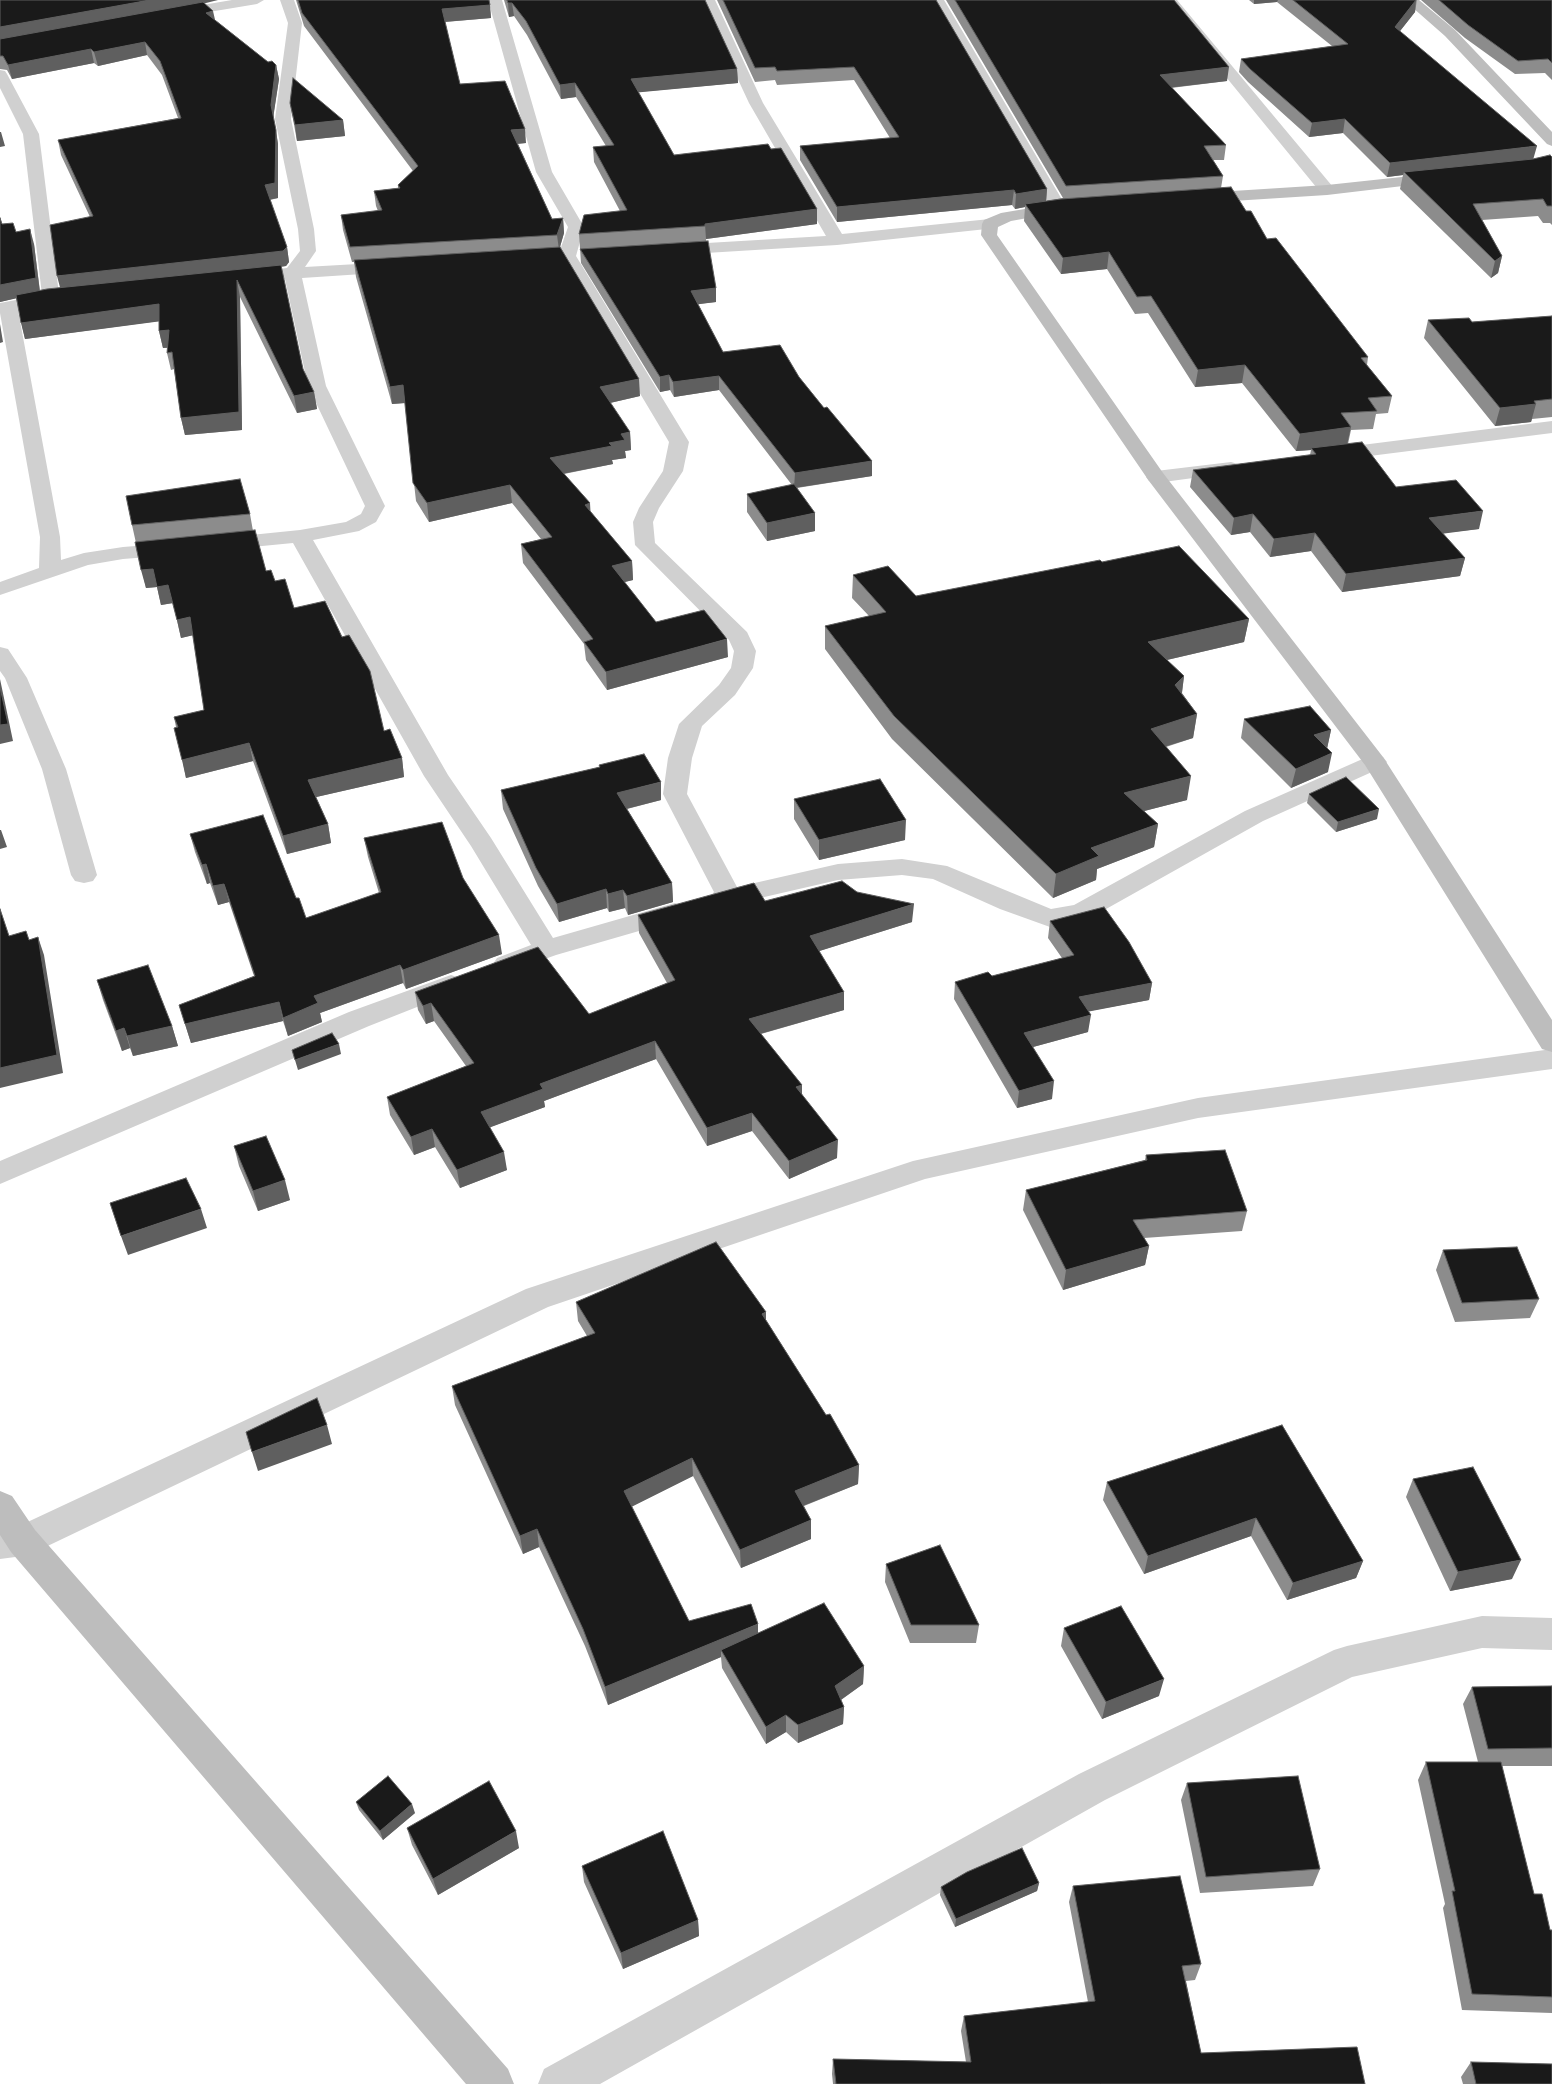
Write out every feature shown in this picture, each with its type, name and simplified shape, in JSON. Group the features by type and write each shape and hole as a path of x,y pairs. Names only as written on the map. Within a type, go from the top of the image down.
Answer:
{"street":[{"path":"160,16 257,0"},
{"path":"0,589 84,559 123,553 300,536 352,527 369,518 375,506 317,386 292,273 308,251 306,230 283,119 295,23 286,0"},
{"path":"495,0 544,172 576,227 567,256 679,442 673,471 649,508 643,522 645,545 739,637 745,651 742,668 727,690 691,724 680,758 674,794 729,896"},
{"path":"708,0 756,102 837,240"},
{"path":"937,0 1059,208"},
{"path":"1170,0 1327,190"},
{"path":"1411,0 1450,33 1552,141"},
{"path":"0,74 32,134 51,298"},
{"path":"1178,200 1327,190 1462,175"},
{"path":"654,251 837,240 990,224 1007,217 1078,206"},
{"path":"990,224 989,235 1156,477 1375,762 1552,1042"},
{"path":"234,279 292,273 410,266"},
{"path":"50,572 50,538 5,308 70,296"},
{"path":"1314,457 1552,427"},
{"path":"1156,477 1245,466"},
{"path":"300,536 436,776 482,844 547,949"},
{"path":"0,654 16,678 54,769 84,875"},
{"path":"0,1174 359,1019 547,949 729,896 838,872 902,867 938,872 1008,903 1050,918 1081,912 1254,816 1375,762"},
{"path":"12,1542 537,1298 923,1169 1198,1108 1552,1059"},
{"path":"0,1506 12,1542 493,2084"},
{"path":"559,2084 1092,1787 1347,1662 1482,1632 1552,1634"}],"building":[{"path":"0,0 150,0 0,27"},
{"path":"298,0 489,0 490,5 442,9 460,84 505,81 525,129 511,130 552,219 563,218 557,235 350,247 341,215 382,210 374,191 400,188 398,185 418,166 302,13"},
{"path":"507,0 705,0 737,69 631,79 674,155 768,144 771,149 781,148 817,209 705,224 705,226 579,234 584,215 627,210 593,147 614,145 575,83 560,85 526,21 512,3 508,3"},
{"path":"723,0 936,0 1047,189 1016,194 1014,190 837,207 800,146 899,137 854,67 777,71 775,67 755,68"},
{"path":"955,0 1174,0 1229,67 1160,75 1226,145 1204,146 1223,176 1066,186"},
{"path":"1293,0 1416,0 1395,27 1537,146 1390,163 1345,119 1312,123 1241,59 1348,44"},
{"path":"1439,0 1552,0 1552,63 1548,59 1518,61 1468,25"},
{"path":"203,2 213,11 206,13 268,62 272,61 276,65 271,105 276,130 275,183 265,185 287,247 283,251 57,276 50,225 93,216 58,140 181,118 160,61 145,42 94,52 91,49 8,65 3,56 0,56 0,39"},
{"path":"293,78 343,120 295,125 290,103"},
{"path":"1550,155 1552,157 1552,206 1547,206 1543,199 1473,204 1502,256 1495,261 1404,172 1533,159"},
{"path":"1231,187 1246,211 1251,211 1267,239 1276,238 1368,357 1361,358 1392,396 1368,398 1377,411 1341,413 1351,427 1300,434 1245,365 1198,370 1151,296 1137,297 1109,252 1063,258 1025,204 1061,199"},
{"path":"0,218 2,224 13,223 16,232 30,229 36,278 0,285"},
{"path":"708,241 716,288 691,291 723,352 780,345 799,377 872,461 795,473 719,376 673,382 669,375 660,377 580,249"},
{"path":"560,247 639,379 600,387 630,432 621,434 625,440 609,443 612,446 550,458 590,503 585,505 632,561 612,566 656,622 704,610 727,639 606,672 584,642 593,639 521,544 552,537 510,485 427,503 413,483 403,385 390,387 354,260"},
{"path":"281,265 303,369 314,392 294,396 237,280 239,412 181,418 172,352 167,353 169,330 159,331 159,304 21,323 16,295 47,289"},
{"path":"1552,316 1552,399 1534,401 1536,404 1500,408 1428,320 1469,318 1472,322"},
{"path":"1362,442 1396,487 1456,480 1483,511 1429,518 1465,558 1346,574 1315,533 1274,539 1253,514 1234,518 1193,470 1316,454 1311,448"},
{"path":"240,479 250,514 132,525 126,496"},
{"path":"794,484 815,513 767,523 747,494"},
{"path":"255,530 266,571 271,570 275,581 285,579 294,608 325,601 342,637 349,635 370,671 384,731 390,729 402,758 308,780 328,824 283,836 249,743 182,760 174,728 178,727 174,717 204,710 190,617 177,620 168,585 157,587 153,569 141,570 135,542"},
{"path":"1179,546 1249,619 1148,642 1184,676 1175,685 1197,714 1151,729 1191,776 1124,793 1158,824 1091,848 1099,856 1056,874 894,716 825,626 886,612 853,575 888,566 916,596"},
{"path":"0,687 8,724 0,725"},
{"path":"1310,706 1331,730 1314,735 1332,753 1296,769 1244,719"},
{"path":"644,754 661,782 617,793 672,883 627,896 623,890 608,894 606,889 557,904 536,868 501,790 600,767 599,765"},
{"path":"1346,777 1379,809 1338,822 1309,794"},
{"path":"880,779 906,820 819,840 794,799"},
{"path":"263,815 296,898 299,898 306,918 381,892 364,838 442,822 463,878 499,935 403,970 400,965 314,996 318,1003 283,1018 279,1002 185,1024 179,1005 255,976 224,884 213,886 206,864 202,865 190,834"},
{"path":"842,881 857,892 914,904 810,936 844,992 749,1019 802,1085 796,1087 838,1140 789,1161 752,1113 707,1128 655,1041 540,1084 543,1089 481,1112 504,1152 457,1170 432,1129 411,1137 387,1097 474,1063 431,1003 423,1006 415,992 538,947 589,1014 675,980 638,915 754,883 765,901"},
{"path":"1104,907 1129,942 1152,983 1079,997 1091,1015 1024,1033 1054,1081 1019,1091 955,982 988,972 992,976 1074,955 1050,921"},
{"path":"0,909 9,936 26,931 29,940 38,937 57,1055 0,1068"},
{"path":"148,965 172,1026 127,1036 124,1028 116,1031 97,980"},
{"path":"332,1033 339,1044 295,1060 292,1050"},
{"path":"266,1136 285,1180 253,1191 234,1146"},
{"path":"1225,1150 1247,1211 1133,1220 1149,1246 1066,1270 1026,1190 1147,1160 1146,1155"},
{"path":"186,1178 201,1209 121,1236 110,1203"},
{"path":"716,1242 766,1312 762,1314 826,1415 830,1414 859,1465 795,1491 811,1520 740,1550 692,1458 624,1491 689,1621 751,1604 758,1624 605,1687 583,1629 537,1529 520,1536 452,1386 595,1333 576,1302"},
{"path":"1517,1247 1539,1299 1462,1303 1443,1250"},
{"path":"317,1398 327,1425 252,1452 246,1432"},
{"path":"1282,1425 1363,1561 1293,1583 1256,1518 1148,1556 1107,1482"},
{"path":"1473,1467 1521,1560 1458,1572 1413,1479"},
{"path":"940,1545 979,1625 911,1625 886,1564"},
{"path":"824,1603 864,1666 835,1686 844,1707 798,1725 786,1715 766,1727 721,1650"},
{"path":"1121,1606 1164,1679 1106,1702 1064,1628"},
{"path":"1552,1686 1552,1748 1488,1749 1472,1687"},
{"path":"1426,1762 1501,1762 1534,1894 1542,1894 1550,1930 1552,1930 1552,1997 1472,1994 1452,1891 1455,1891"},
{"path":"388,1776 412,1804 380,1831 356,1802"},
{"path":"1298,1776 1320,1869 1206,1877 1187,1783"},
{"path":"489,1781 516,1831 433,1879 407,1828"},
{"path":"663,1831 698,1920 621,1953 582,1866"},
{"path":"1022,1848 1039,1883 956,1919 941,1887 967,1872"},
{"path":"1180,1876 1201,1964 1182,1966 1201,2053 1357,2047 1365,2084 836,2084 833,2059 971,2062 964,2016 1095,2001 1073,1886"},
{"path":"1471,2062 1552,2064 1552,2084 1476,2084"}]}
